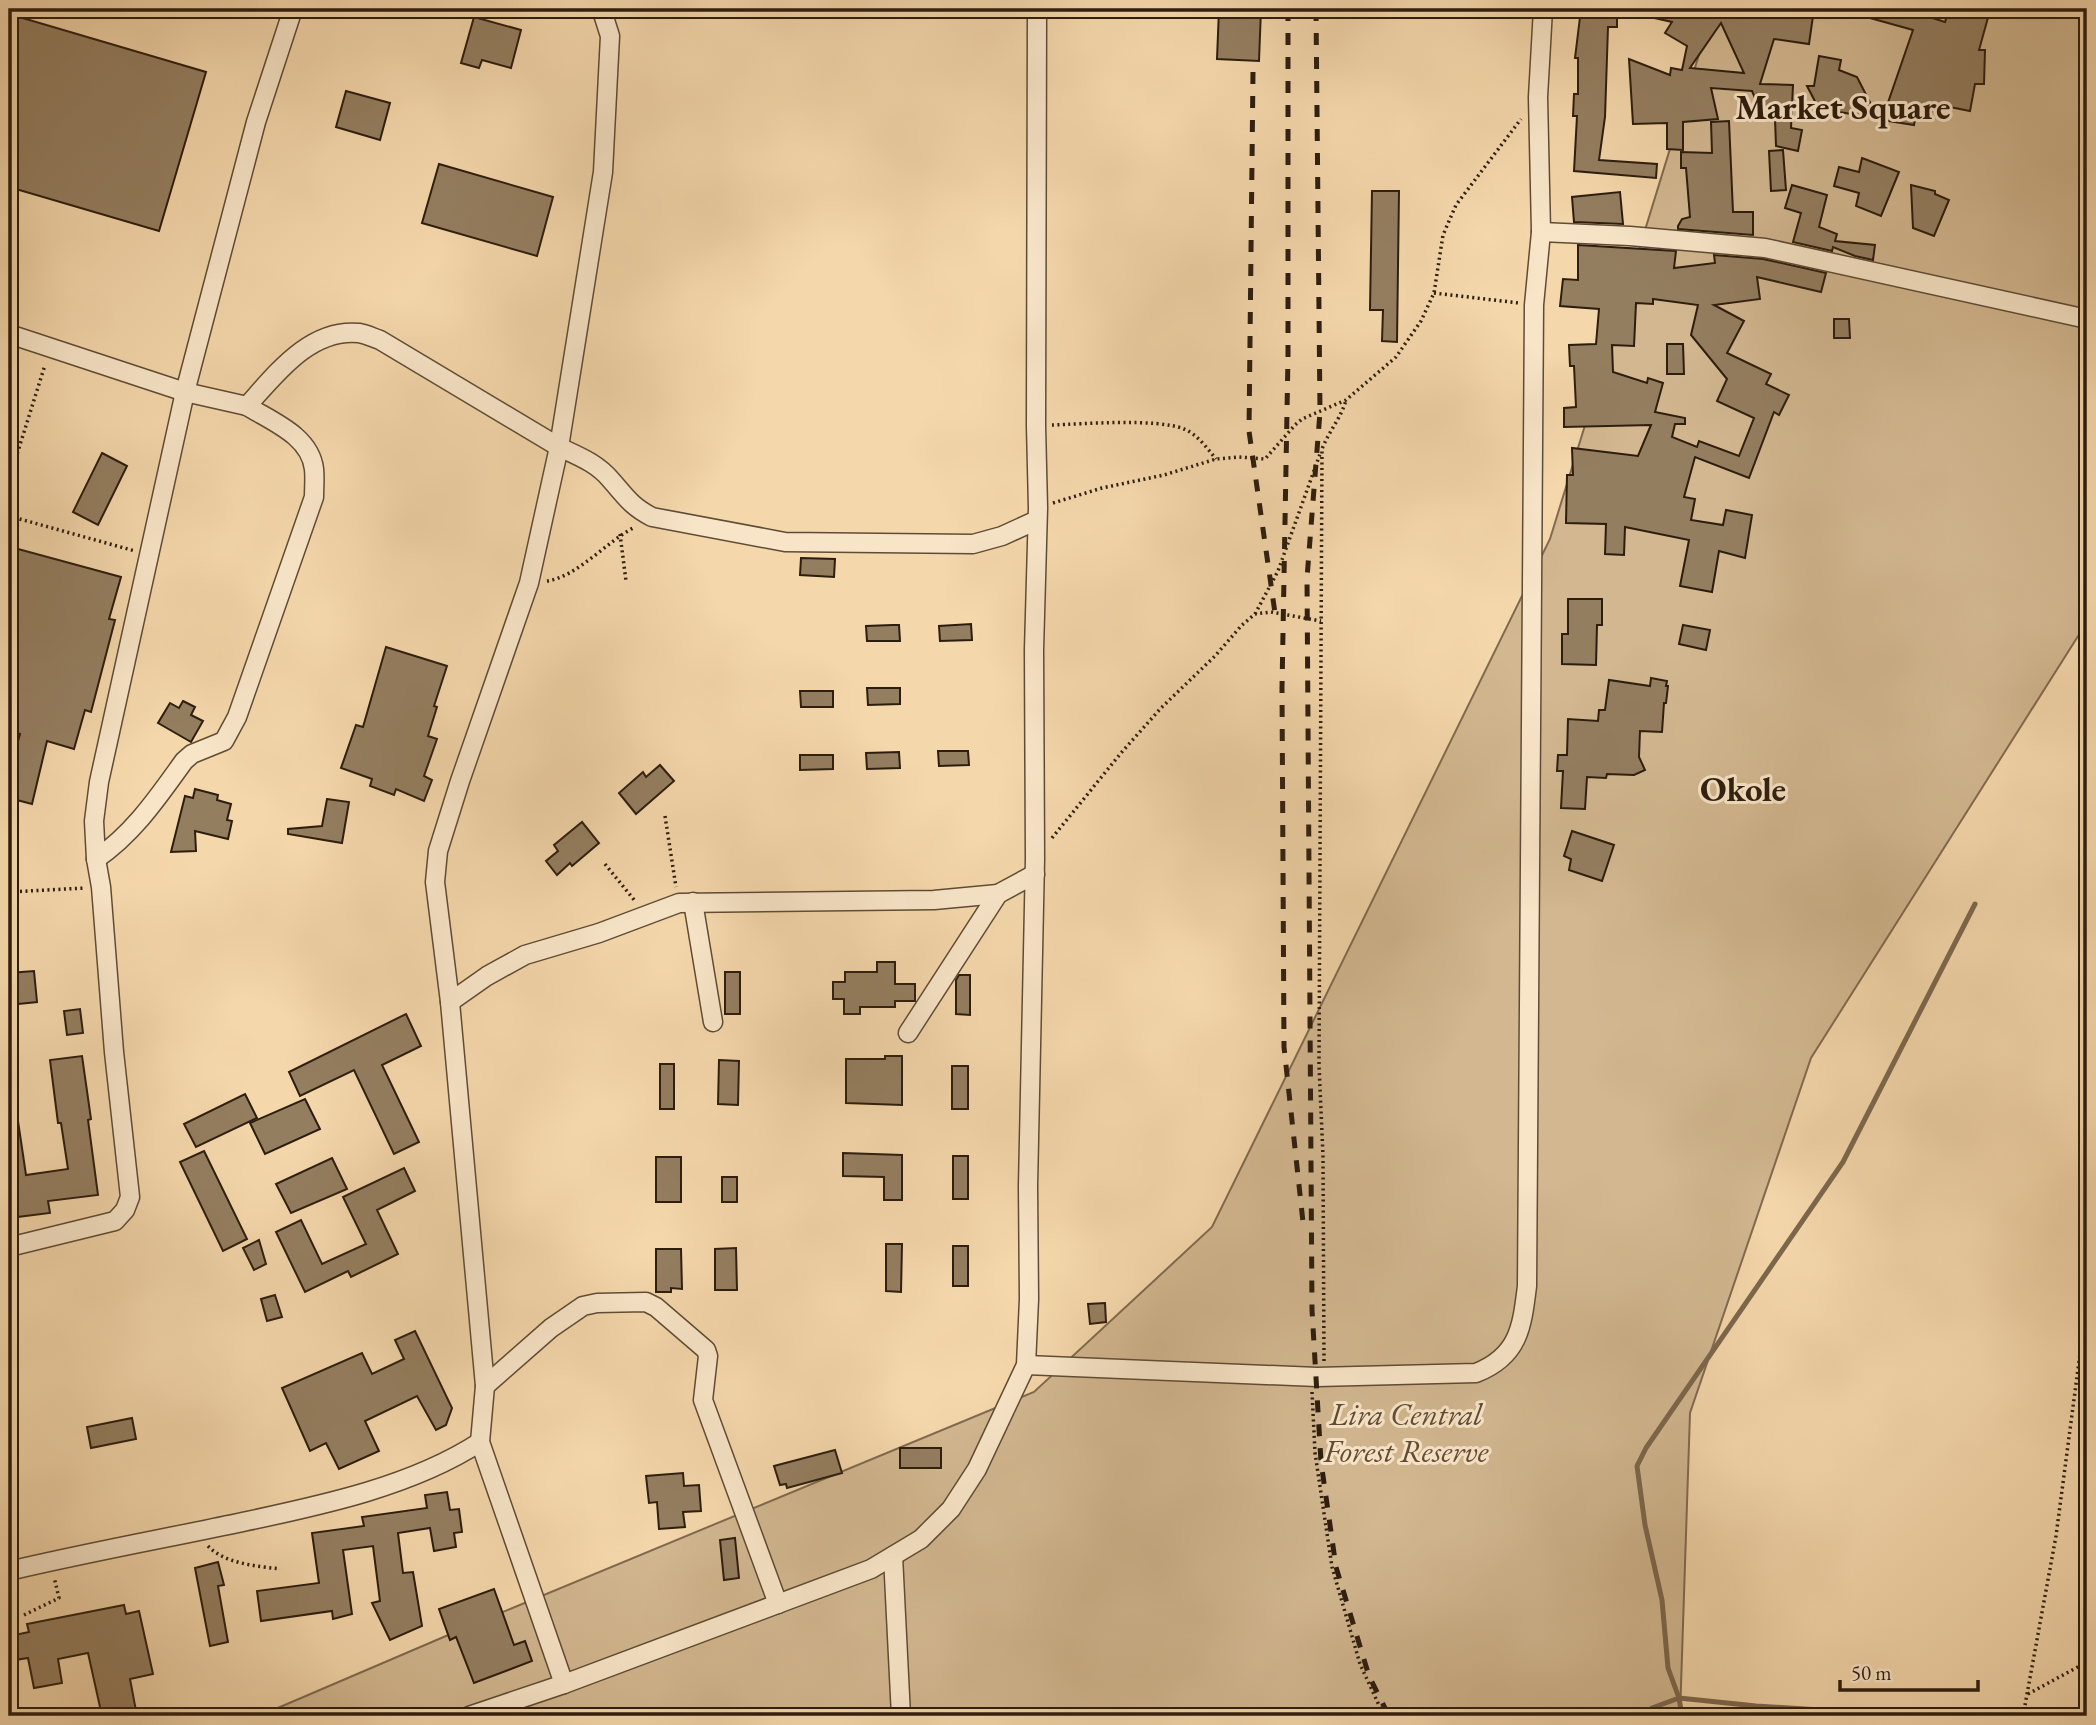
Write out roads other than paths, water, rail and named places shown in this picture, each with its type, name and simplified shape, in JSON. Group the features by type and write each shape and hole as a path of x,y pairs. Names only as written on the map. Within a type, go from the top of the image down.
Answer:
{"street":[{"path":"9,1247 115,1221 125,1210 130,1197 114,1052 101,887 96,859 94,821 99,782 185,392 256,122 293,9"},
{"path":"565,1684 480,1442 485,1386 450,1002 435,882 438,851 460,781 529,583 559,447 603,173 610,36 603,14 598,9"},
{"path":"469,1716 565,1684 871,1569 921,1539 951,1510 976,1469 1026,1365 1035,866 1037,9"},
{"path":"1026,1365 1317,1376 1476,1373 1495,1366 1513,1345 1522,1327 1527,1272 1534,305 1541,232 1538,97 1543,9"},
{"path":"1541,232 1630,236 1765,248 2087,319"},
{"path":"247,407 277,374 307,347 334,335 360,333 380,340 559,447 590,461 611,479 635,509 652,517 785,542 973,544 1002,536 1037,514"},
{"path":"9,334 185,392 247,407 300,439 311,454 314,469 314,497 237,717 224,741 192,754 184,761 144,817 117,845 96,859"},
{"path":"908,1033 998,894 1035,866"},
{"path":"450,1002 487,976 525,955 599,933 645,914 686,902 934,900 998,894"},
{"path":"686,902 713,1022"},
{"path":"485,1386 551,1328 583,1306 597,1303 646,1302 656,1307 706,1350 708,1356 703,1400 778,1604"},
{"path":"9,1571 308,1508 376,1488 444,1463 480,1442"},
{"path":"893,1556 901,1716"}],"waterway":[{"path":"1682,1716 1679,1698 1668,1668 1662,1600 1645,1525 1637,1466 1646,1448 1843,1162 1975,904"},
{"path":"1640,1716 1652,1708 1679,1698 1836,1711"},
{"path":"1333,1716 1351,1711 1353,1716"}],"railway":[{"path":"1288,9 1288,356 1282,688 1284,1047 1303,1222"},
{"path":"1316,9 1320,412 1307,578 1312,1310 1321,1462 1336,1567 1369,1676 1389,1716"},
{"path":"1253,72 1249,431 1276,620"}],"district":[{"name":"Market Square","path":"1843,106"},
{"name":"Okole","path":"1743,788"}],"park label":[{"name":"Lira Central Forest Reserve","path":"1406,1432"}]}
